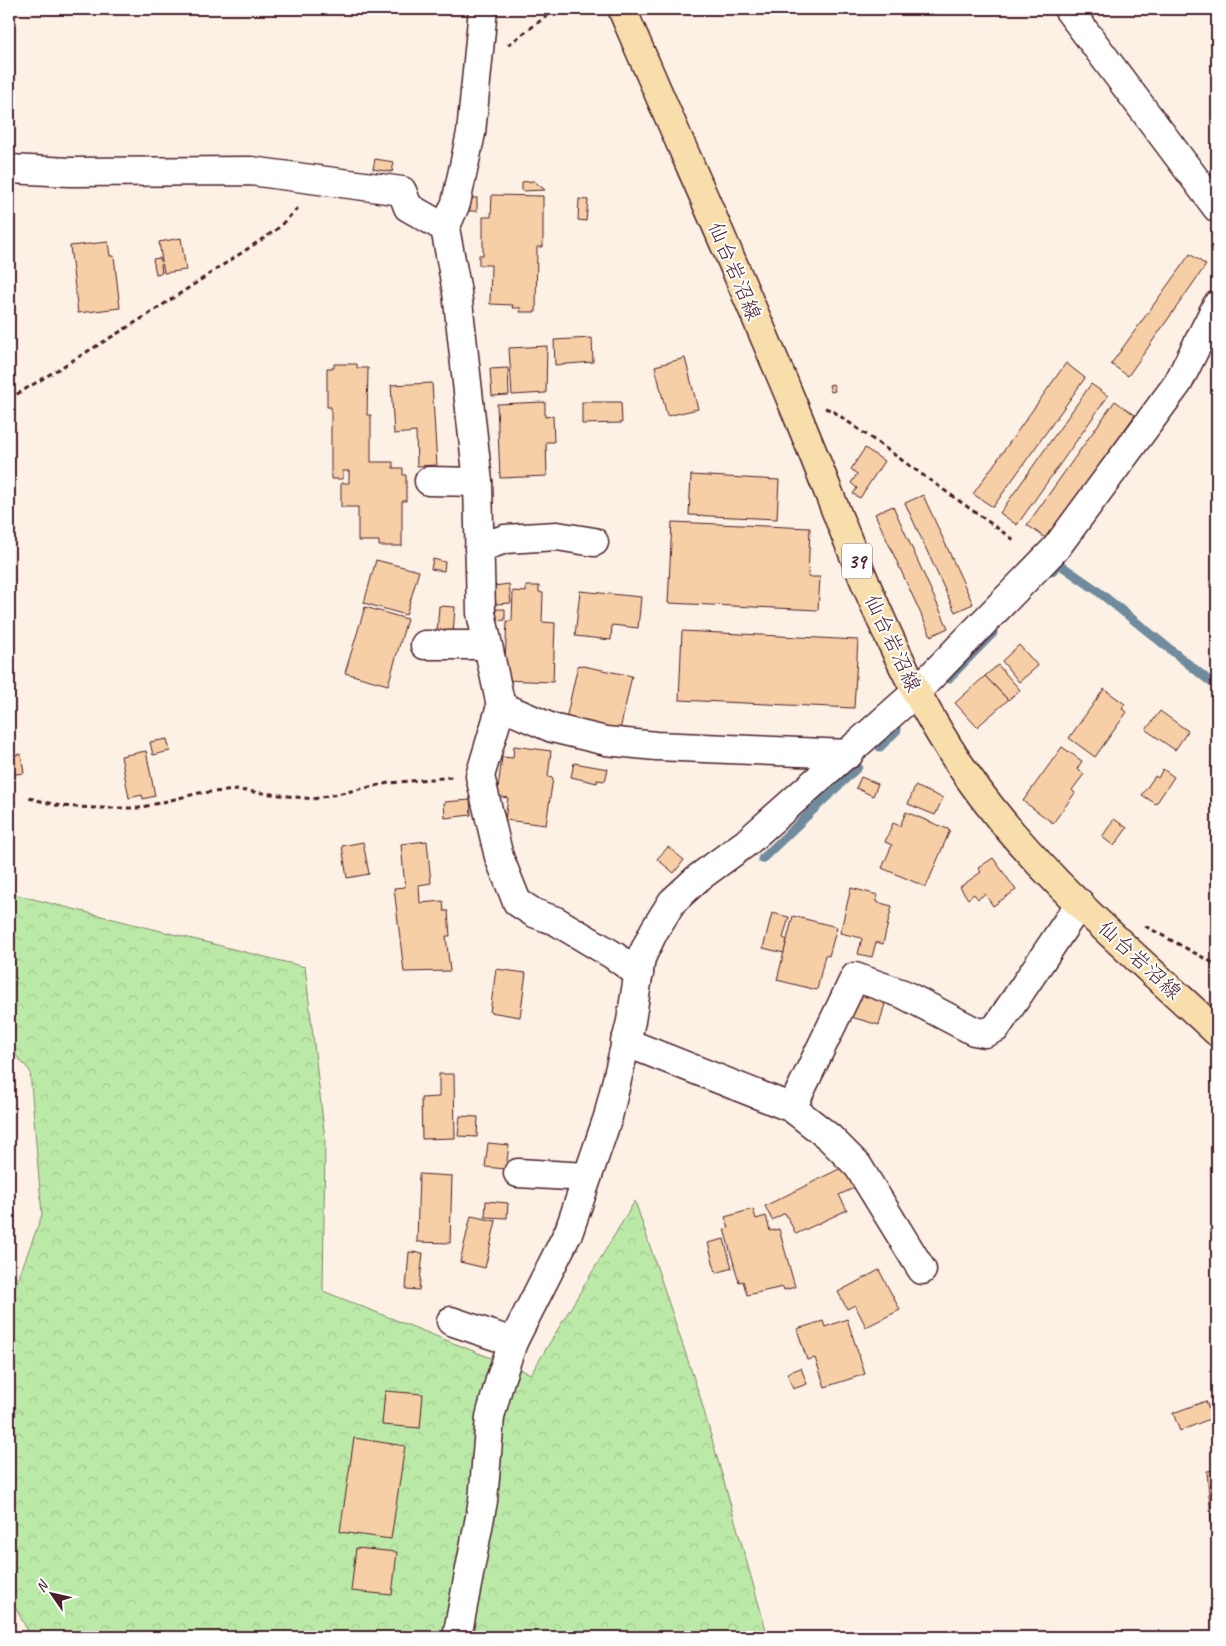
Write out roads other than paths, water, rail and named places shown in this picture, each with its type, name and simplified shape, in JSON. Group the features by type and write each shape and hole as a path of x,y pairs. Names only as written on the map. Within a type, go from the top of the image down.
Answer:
{"main road":[{"name":"仙台岩沼線","path":"622,9 794,407 882,623 915,693 964,771 996,814 1053,878 1217,1032"}],"street":[{"path":"483,9 478,68 464,169 456,203 445,228 457,292 478,482 481,613 486,645 501,706 480,776 499,857 517,902 534,914 556,921 613,955 639,974"},
{"path":"1068,9 1217,208"},
{"path":"9,169 70,172 251,171 402,191 408,207 445,228"},
{"path":"457,1637 483,1501 490,1417 513,1342 569,1231 608,1118 631,1021 641,958 654,931 672,902 698,878 746,843 849,754 915,693 1056,548 1178,383 1217,305"},
{"path":"429,481 478,482"},
{"path":"479,548 505,538 557,536 594,542"},
{"path":"425,645 486,645"},
{"path":"501,706 552,728 606,741 656,746 849,754"},
{"path":"792,1108 855,978 903,994 974,1031 986,1033 996,1028 1080,903"},
{"path":"625,1042 792,1108 829,1137 858,1166 922,1270"},
{"path":"518,1173 587,1177"},
{"path":"451,1320 513,1342"}],"waterway":[{"path":"1052,571 1059,564 1095,589 1217,687"},
{"path":"948,679 993,633"},
{"path":"880,747 897,730"},
{"path":"762,859 858,767"}]}
